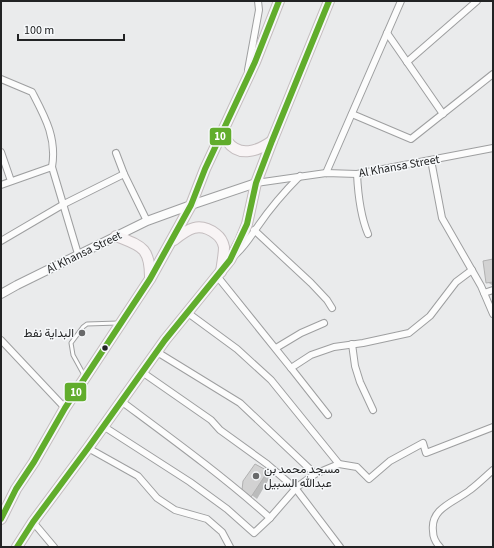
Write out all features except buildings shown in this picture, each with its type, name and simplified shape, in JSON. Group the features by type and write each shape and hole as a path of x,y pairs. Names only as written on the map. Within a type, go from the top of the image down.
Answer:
{"main road":[{"path":"1,519 16,489 34,462 65,408 150,279 191,205 279,1"},
{"path":"17,547 33,522 142,372 230,260 247,224 256,183 272,141 329,1"},
{"path":"224,129 226,141 233,147 242,151 255,151 272,141"},
{"path":"170,243 188,230 198,227 211,230 219,236 224,246 219,274"},
{"path":"116,236 140,246 146,252 150,263 150,279"}],"street":[{"path":"247,78 250,54 259,10 258,1"},
{"path":"326,173 400,1"},
{"path":"407,62 477,1"},
{"path":"387,33 443,114"},
{"path":"352,114 411,139 493,74"},
{"path":"1,79 32,92 51,130 54,156 52,167 78,254"},
{"name":"Al Khansa Street","path":"1,294 78,254 147,221 256,183 326,173 357,174 493,148"},
{"path":"1,152 11,181"},
{"path":"116,153 124,174 147,221"},
{"path":"431,160 442,218 472,270 493,314"},
{"path":"1,185 52,167"},
{"path":"1,241 64,204 124,174"},
{"path":"357,174 358,194 364,224 368,234"},
{"path":"230,260 244,246 254,230 280,196 300,176"},
{"path":"254,230 310,282 327,300 332,308"},
{"path":"291,368 322,351 334,347 409,333 430,316 456,282 472,270"},
{"path":"219,274 328,415"},
{"path":"484,293 493,290"},
{"path":"188,313 237,349 271,380 339,464"},
{"path":"276,348 301,333 324,323"},
{"path":"1,340 65,408"},
{"path":"352,344 357,371 373,410"},
{"path":"157,352 240,403 315,474"},
{"path":"142,372 211,420 220,430 267,464 296,489 340,547"},
{"path":"121,401 242,492 270,518"},
{"path":"103,426 190,482 227,509 254,533 270,518 296,489 315,474 339,464 357,467 369,479 390,461 423,443 426,453 493,427"},
{"path":"88,448 138,476 157,498 175,510 207,520 222,532 230,547"},
{"path":"440,547 434,539 432,527 435,516 442,508 469,491 493,470"},
{"path":"33,522 54,547"}],"lane":[{"path":"86,377 73,355 72,343 83,327 87,324 122,323"}],"transit line":[{"name":"10","path":"1,519 16,489 34,462 65,408 150,279 191,205 205,169 255,62 279,1"},
{"name":"10","path":"17,547 33,522 165,340 230,260 247,224 256,183 272,141 329,1"}],"place":[{"name":"البداية نفط","path":"82,333"},
{"name":"مسجد محمد بن عبدالله السبيل","path":"256,476"}]}
